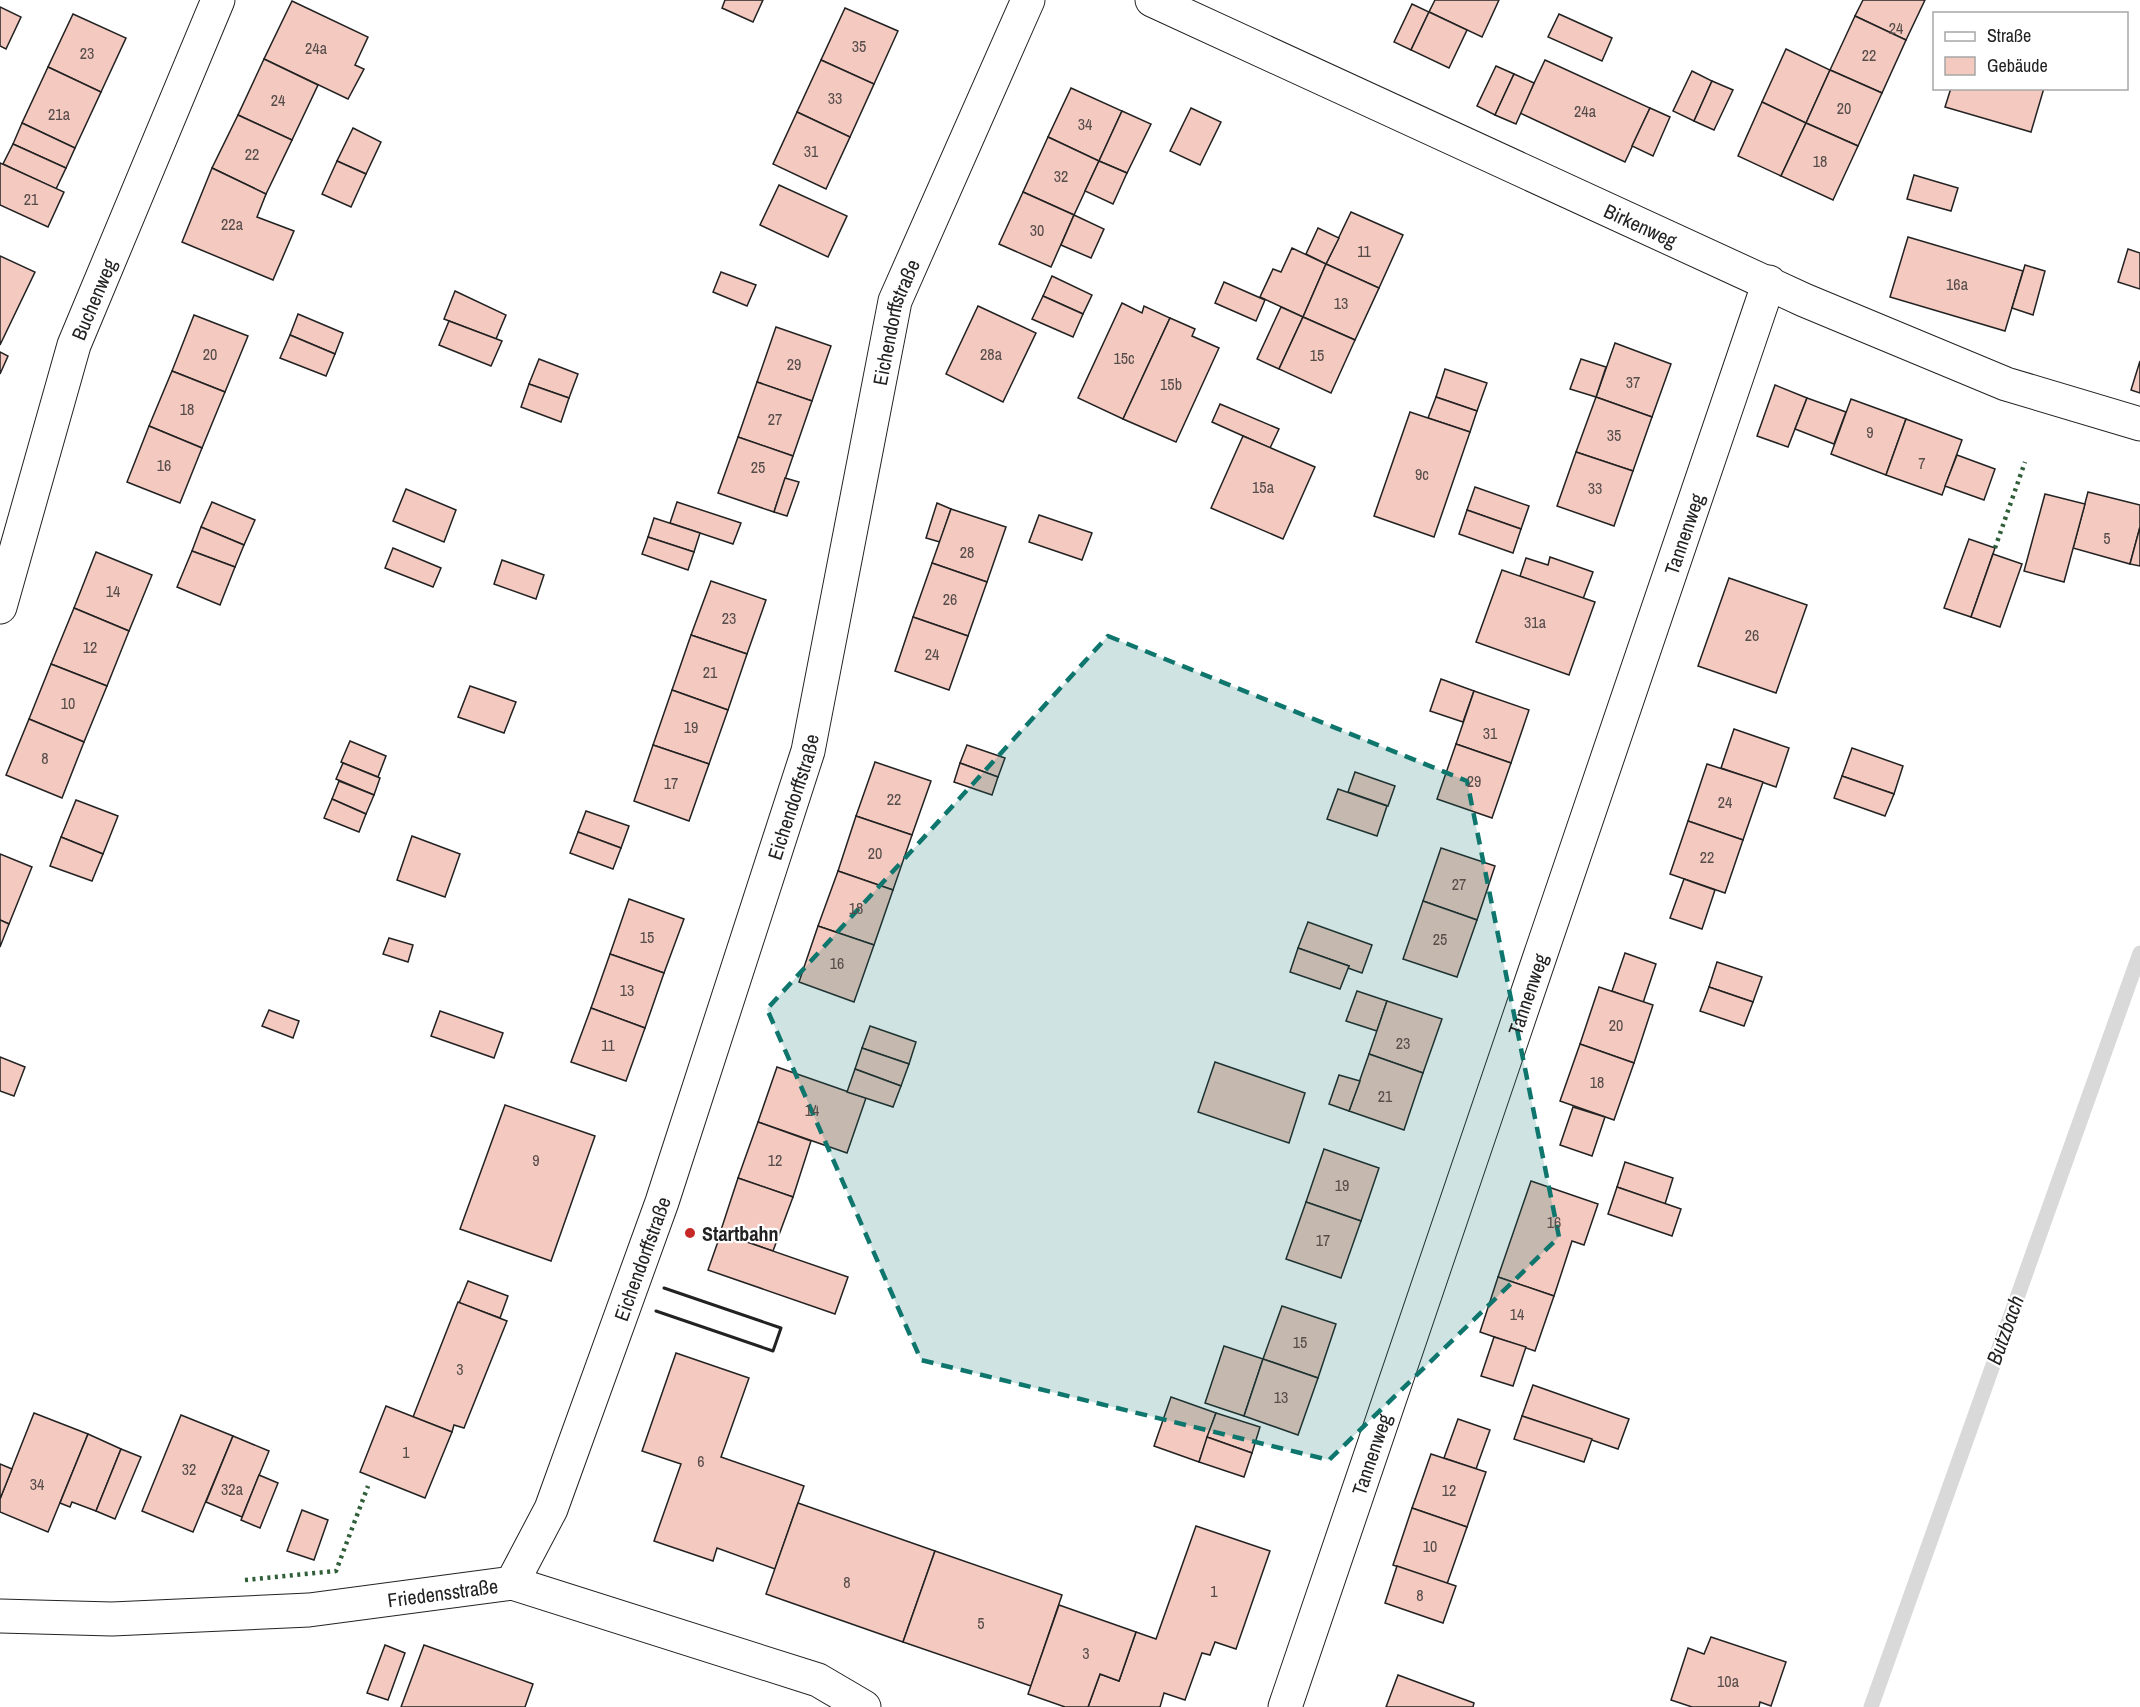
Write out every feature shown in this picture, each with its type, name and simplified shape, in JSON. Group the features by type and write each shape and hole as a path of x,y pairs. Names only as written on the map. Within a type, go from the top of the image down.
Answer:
{"street":[{"name":"Buchenweg","path":"0,607 74,345 218,0"},
{"name":"Eichendorffstraße","path":"512,1583 551,1509 662,1202 808,751 895,302 1028,0"},
{"name":"Birkenweg","path":"1152,0 1804,300 2006,384 2140,424"},
{"name":"Tannenweg","path":"1285,1707 1769,282"},
{"name":"Friedensstraße","path":"0,1616 112,1619 309,1610 512,1583 818,1680 864,1707"}],"highlighted area":[{"path":"1108,636 1467,781 1559,1237 1329,1460 921,1360 767,1009"}],"building":[{"path":"725,0 763,0 753,22 722,8"},
{"path":"1435,0 1499,0 1482,37 1429,12"},
{"path":"1863,0 1925,0 1906,40 1855,16"},
{"path":"292,1 368,37 355,65 364,69 348,99 264,59"},
{"path":"1412,4 1429,12 1411,50 1394,42"},
{"path":"0,7 21,17 6,49 0,46"},
{"path":"845,8 898,31 874,84 821,60"},
{"path":"1429,12 1467,30 1449,68 1411,50"},
{"path":"73,14 126,38 101,92 48,67"},
{"path":"1559,14 1612,38 1602,61 1548,37"},
{"path":"1855,16 1906,40 1882,93 1830,70"},
{"path":"1786,49 1830,70 1806,123 1762,102"},
{"path":"264,59 318,85 292,140 238,115"},
{"path":"821,60 874,84 850,137 797,112"},
{"path":"1545,60 1650,108 1625,162 1520,113"},
{"path":"1496,66 1514,74 1495,115 1477,106"},
{"path":"48,67 101,92 75,148 22,123"},
{"path":"1830,70 1882,93 1858,146 1806,123"},
{"path":"1692,71 1712,81 1694,121 1673,111"},
{"path":"1514,74 1534,83 1516,124 1495,115"},
{"path":"1712,81 1733,90 1714,130 1694,121"},
{"path":"1071,88 1122,111 1099,161 1048,137"},
{"path":"1950,90 2043,90 2031,132 1945,107"},
{"path":"1762,102 1806,123 1781,176 1738,156"},
{"path":"1191,108 1221,122 1200,165 1170,151"},
{"path":"1650,108 1670,117 1653,156 1632,146"},
{"path":"1122,111 1151,124 1127,173 1099,161"},
{"path":"797,112 850,137 826,189 773,164"},
{"path":"238,115 292,140 266,194 212,168"},
{"path":"22,123 75,148 66,168 13,144"},
{"path":"1806,123 1858,146 1833,200 1781,176"},
{"path":"353,128 381,142 366,174 337,161"},
{"path":"1048,137 1099,161 1074,215 1023,192"},
{"path":"13,144 66,168 56,189 3,164"},
{"path":"337,161 366,174 351,207 322,194"},
{"path":"1099,161 1127,173 1113,204 1085,191"},
{"path":"0,163 64,192 48,227 0,205"},
{"path":"212,168 266,194 257,217 294,231 273,280 182,242"},
{"path":"1914,175 1958,188 1951,211 1907,199"},
{"path":"779,185 847,216 828,257 760,225"},
{"path":"1023,192 1074,215 1051,267 999,244"},
{"path":"1351,212 1403,235 1379,288 1326,264"},
{"path":"1074,215 1104,229 1091,258 1061,245"},
{"path":"1318,228 1339,238 1326,264 1306,254"},
{"path":"1908,237 2023,271 2005,331 1890,297"},
{"path":"1292,248 1326,264 1303,317 1260,297 1273,269 1281,272"},
{"path":"2128,249 2140,253 2140,289 2118,282"},
{"path":"0,256 35,272 0,345"},
{"path":"1326,264 1379,288 1355,340 1303,317"},
{"path":"2025,265 2045,271 2033,315 2012,308"},
{"path":"721,272 756,285 747,306 713,292"},
{"path":"1052,276 1092,295 1083,314 1043,296"},
{"path":"1224,282 1265,300 1256,321 1215,303"},
{"path":"455,291 506,315 496,339 444,319"},
{"path":"1043,296 1083,314 1073,337 1032,319"},
{"path":"1122,303 1142,313 1144,306 1170,318 1123,419 1078,398"},
{"path":"978,306 1036,333 1003,402 946,374"},
{"path":"1281,307 1303,317 1279,369 1257,359"},
{"path":"298,314 343,333 335,354 290,335"},
{"path":"194,315 248,336 225,392 172,371"},
{"path":"1303,317 1355,340 1331,393 1279,369"},
{"path":"1170,318 1195,329 1192,336 1219,348 1176,442 1123,419"},
{"path":"449,321 502,341 491,366 439,345"},
{"path":"776,327 831,346 812,401 757,382"},
{"path":"290,335 335,354 326,376 280,358"},
{"path":"1615,343 1671,364 1652,417 1596,397"},
{"path":"0,352 8,356 0,374"},
{"path":"539,359 578,374 569,398 529,384"},
{"path":"1581,359 1606,367 1596,397 1570,389"},
{"path":"2140,361 2140,393 2131,390"},
{"path":"1445,369 1487,383 1477,411 1436,397"},
{"path":"172,371 225,392 202,448 149,426"},
{"path":"757,382 812,401 793,456 738,437"},
{"path":"529,384 569,398 561,422 521,407"},
{"path":"1775,385 1807,398 1788,447 1757,436"},
{"path":"1436,397 1477,411 1470,432 1428,418"},
{"path":"1596,397 1652,417 1633,471 1576,452"},
{"path":"1807,398 1846,412 1834,444 1795,429"},
{"path":"1851,399 1906,419 1886,475 1831,454"},
{"path":"1220,404 1279,429 1270,448 1212,422"},
{"path":"1410,412 1470,432 1434,537 1374,516"},
{"path":"1906,419 1962,440 1942,495 1886,475"},
{"path":"149,426 202,448 180,503 127,482"},
{"path":"1243,436 1315,467 1283,539 1211,508"},
{"path":"738,437 793,456 774,512 718,493"},
{"path":"1576,452 1633,471 1614,526 1557,506"},
{"path":"1957,455 1995,469 1984,500 1945,486"},
{"path":"785,478 799,482 787,516 774,512"},
{"path":"1475,487 1529,506 1521,529 1467,510"},
{"path":"406,489 456,510 444,542 393,521"},
{"path":"2088,492 2140,505 2140,527 2130,564 2073,548"},
{"path":"2045,494 2085,504 2064,582 2024,571"},
{"path":"212,502 255,520 244,545 201,527"},
{"path":"677,502 741,523 733,544 670,523"},
{"path":"937,503 951,509 940,542 926,538"},
{"path":"951,509 1006,527 987,582 932,563"},
{"path":"1467,510 1521,529 1513,553 1459,534"},
{"path":"1039,515 1092,533 1082,560 1029,542"},
{"path":"654,518 700,533 694,552 648,537"},
{"path":"201,527 244,545 235,567 192,551"},
{"path":"2140,527 2140,566 2130,564"},
{"path":"648,537 694,552 688,570 642,554"},
{"path":"1969,539 1995,548 1971,617 1944,608"},
{"path":"393,548 441,568 433,587 385,568"},
{"path":"192,551 235,567 220,605 177,587"},
{"path":"96,552 152,575 129,631 74,608"},
{"path":"1993,554 2022,564 2000,627 1971,617"},
{"path":"1550,557 1593,572 1583,599 1520,576 1526,558 1548,565"},
{"path":"502,560 544,575 536,599 494,584"},
{"path":"932,563 987,582 968,636 913,617"},
{"path":"1502,570 1595,602 1569,675 1476,642"},
{"path":"1729,578 1807,605 1776,693 1698,666"},
{"path":"711,581 766,600 747,654 691,635"},
{"path":"74,608 129,631 107,686 51,664"},
{"path":"913,617 968,636 949,690 895,671"},
{"path":"691,635 747,654 728,710 672,690"},
{"path":"51,664 107,686 84,742 29,719"},
{"path":"1441,679 1474,691 1463,722 1430,711"},
{"path":"470,686 516,702 504,733 458,717"},
{"path":"672,690 728,710 709,764 653,745"},
{"path":"1474,691 1529,710 1511,763 1456,744"},
{"path":"29,719 84,742 62,798 6,775"},
{"path":"1734,729 1789,748 1776,787 1721,768"},
{"path":"350,741 386,756 378,777 341,762"},
{"path":"1456,744 1511,763 1492,818 1437,799"},
{"path":"653,745 709,764 689,821 634,801"},
{"path":"967,745 1005,758 998,777 960,763"},
{"path":"1852,748 1903,766 1894,794 1842,776"},
{"path":"875,762 931,781 912,835 856,816"},
{"path":"343,763 380,778 374,795 336,779"},
{"path":"960,763 998,777 992,795 954,782"},
{"path":"1707,764 1763,782 1743,840 1688,821"},
{"path":"1355,772 1395,786 1388,806 1348,792"},
{"path":"1842,776 1894,794 1885,816 1834,798"},
{"path":"339,781 374,795 366,814 332,799"},
{"path":"1338,789 1387,806 1377,836 1327,819"},
{"path":"332,799 366,814 359,832 324,818"},
{"path":"76,800 118,816 103,854 61,837"},
{"path":"586,811 629,826 621,848 578,832"},
{"path":"856,816 912,835 893,890 838,871"},
{"path":"1688,821 1743,840 1725,893 1670,874"},
{"path":"578,832 621,848 613,869 570,853"},
{"path":"412,836 460,854 445,897 397,880"},
{"path":"61,837 103,854 92,881 50,866"},
{"path":"1441,848 1495,866 1477,920 1423,901"},
{"path":"0,854 32,867 9,924 0,920"},
{"path":"838,871 893,890 874,945 818,926"},
{"path":"1684,879 1715,890 1702,929 1670,918"},
{"path":"629,899 684,919 664,973 610,954"},
{"path":"1423,901 1477,920 1457,977 1403,959"},
{"path":"0,920 9,924 0,947"},
{"path":"1308,922 1372,945 1362,973 1298,948"},
{"path":"818,926 874,945 854,1002 799,982"},
{"path":"389,938 413,945 408,962 383,954"},
{"path":"1298,948 1349,966 1340,989 1290,972"},
{"path":"1625,953 1656,964 1643,1003 1612,991"},
{"path":"610,954 664,973 645,1028 591,1008"},
{"path":"1717,962 1762,977 1753,1002 1709,987"},
{"path":"1599,987 1653,1005 1634,1063 1580,1044"},
{"path":"1709,987 1753,1002 1744,1026 1700,1011"},
{"path":"1357,991 1387,1001 1377,1031 1346,1021"},
{"path":"1387,1001 1442,1019 1423,1073 1369,1054"},
{"path":"591,1008 645,1028 626,1081 571,1062"},
{"path":"269,1010 299,1021 293,1038 262,1026"},
{"path":"440,1011 503,1033 494,1058 431,1036"},
{"path":"870,1026 916,1042 909,1064 862,1048"},
{"path":"1580,1044 1634,1063 1614,1120 1560,1101"},
{"path":"862,1048 909,1064 901,1086 855,1069"},
{"path":"1369,1054 1423,1073 1404,1130 1349,1111"},
{"path":"0,1057 25,1067 14,1096 0,1091"},
{"path":"1215,1062 1305,1093 1289,1143 1198,1112"},
{"path":"777,1067 866,1098 847,1153 758,1122"},
{"path":"855,1069 901,1086 893,1107 847,1092"},
{"path":"1339,1075 1360,1081 1349,1111 1329,1104"},
{"path":"505,1105 595,1136 551,1261 460,1229"},
{"path":"1573,1107 1605,1117 1592,1156 1560,1145"},
{"path":"758,1122 811,1141 793,1197 738,1178"},
{"path":"1324,1149 1379,1168 1361,1221 1306,1202"},
{"path":"1625,1162 1673,1178 1665,1204 1617,1187"},
{"path":"738,1178 793,1197 773,1251 720,1233"},
{"path":"1531,1181 1598,1204 1584,1245 1572,1241 1554,1296 1498,1277"},
{"path":"1617,1187 1681,1209 1672,1236 1608,1214"},
{"path":"1306,1202 1361,1221 1341,1278 1286,1259"},
{"path":"721,1233 848,1277 835,1314 708,1270"},
{"path":"1498,1277 1554,1296 1535,1351 1480,1332"},
{"path":"468,1281 508,1296 500,1318 459,1303"},
{"path":"458,1302 507,1321 464,1428 454,1425 452,1432 413,1417"},
{"path":"1282,1306 1336,1324 1318,1378 1263,1359"},
{"path":"1494,1337 1526,1347 1513,1386 1481,1376"},
{"path":"1224,1346 1263,1359 1244,1416 1205,1403"},
{"path":"676,1353 749,1378 721,1457 804,1486 775,1569 717,1548 713,1561 654,1541 681,1464 642,1451"},
{"path":"1263,1359 1318,1378 1298,1435 1244,1416"},
{"path":"1533,1385 1629,1419 1618,1449 1522,1416"},
{"path":"1171,1397 1216,1413 1199,1462 1154,1446"},
{"path":"386,1406 452,1432 425,1498 360,1472"},
{"path":"34,1413 88,1434 48,1532 0,1512 0,1499"},
{"path":"1216,1413 1260,1427 1252,1453 1207,1437"},
{"path":"181,1415 233,1436 193,1532 142,1511"},
{"path":"1522,1416 1592,1439 1584,1462 1514,1439"},
{"path":"1458,1419 1490,1430 1476,1469 1444,1458"},
{"path":"88,1434 121,1449 96,1511 72,1502 70,1507 60,1503"},
{"path":"233,1436 269,1451 242,1517 206,1502"},
{"path":"1207,1437 1252,1453 1244,1477 1199,1462"},
{"path":"121,1449 141,1457 115,1519 96,1511"},
{"path":"1431,1454 1486,1472 1467,1527 1412,1508"},
{"path":"0,1464 12,1469 0,1499"},
{"path":"259,1475 278,1483 260,1528 241,1520"},
{"path":"798,1503 935,1551 903,1642 766,1594"},
{"path":"1412,1508 1467,1527 1447,1584 1393,1565"},
{"path":"302,1510 328,1520 314,1560 287,1551"},
{"path":"1196,1526 1270,1551 1236,1649 1215,1642 1210,1655 1202,1653 1185,1700 1164,1693 1160,1707 1088,1707 1100,1674 1119,1681 1136,1632 1156,1639"},
{"path":"935,1551 1062,1595 1031,1686 903,1642"},
{"path":"1397,1566 1456,1586 1443,1623 1385,1603"},
{"path":"1059,1605 1136,1632 1119,1681 1100,1674 1088,1707 1065,1707 1028,1694"},
{"path":"1711,1637 1786,1662 1771,1706 1760,1702 1759,1707 1692,1707 1671,1700 1688,1648 1704,1654"},
{"path":"385,1645 405,1653 388,1700 367,1693"},
{"path":"424,1645 533,1684 525,1707 401,1707"},
{"path":"1398,1675 1474,1703 1473,1707 1386,1707"}],"waterway":[{"name":"Butzbach","path":"1871,1707 2140,953"}],"hedge":[{"path":"1995,548 2025,462"},
{"path":"245,1580 336,1571 368,1486"}],"wall":[{"path":"656,1311 773,1351 781,1328 664,1288"}],"place":[{"name":"Startbahn","path":"690,1233"}]}
